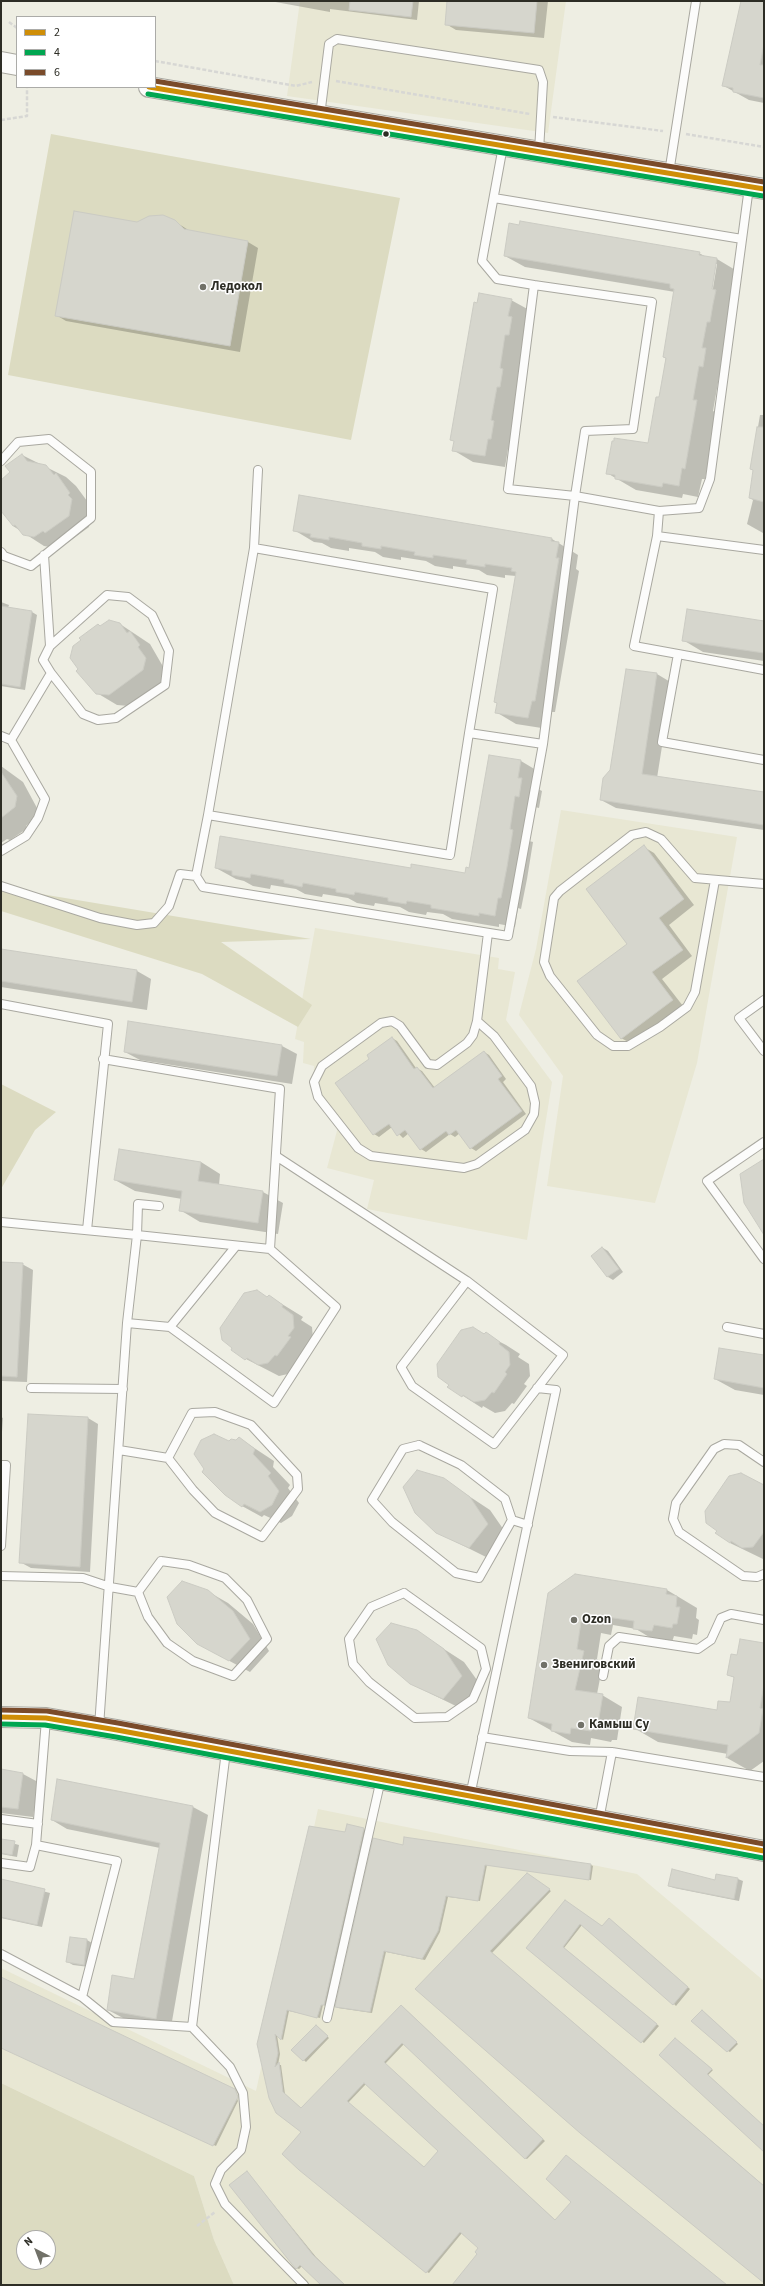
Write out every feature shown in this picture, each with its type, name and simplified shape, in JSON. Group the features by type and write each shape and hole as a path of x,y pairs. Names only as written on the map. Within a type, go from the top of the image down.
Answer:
{"street":[{"path":"1,62 16,65"},
{"path":"155,88 756,188"},
{"path":"1,1717 46,1718 99,1727 764,1851"}],"lane":[{"path":"669,173 696,1"},
{"path":"320,116 329,44 338,39 539,70 543,82 538,152"},
{"path":"258,470 254,548 196,876 203,887 508,936 543,744 575,496 585,431 633,429 652,302 497,279 482,261 503,146"},
{"path":"534,285 508,489 575,496 659,511 699,508 710,480 742,240 756,188"},
{"path":"494,198 742,240"},
{"path":"1,461 18,442 49,439 91,472 91,518 31,566 4,556 1,552"},
{"path":"659,511 657,536 634,646 764,670"},
{"path":"657,536 764,550"},
{"path":"208,815 450,855 493,588 254,548"},
{"path":"44,555 50,646"},
{"path":"107,595 128,597 152,615 169,651 165,685 116,718 98,720 83,714 51,674 43,660 50,646 107,595"},
{"path":"678,654 662,742 764,760"},
{"path":"11,740 51,674"},
{"path":"469,733 543,744"},
{"path":"1,736 11,740 45,799 38,818 26,836 1,851"},
{"path":"716,880 695,992 687,1007 660,1027 628,1046 613,1046 597,1036 550,976 544,962 554,898 560,890 632,835 646,832 661,839 694,878 764,884"},
{"path":"1,886 100,918 137,925 154,923 168,906 180,874 196,876"},
{"path":"477,1021 494,1036 531,1086 535,1102 534,1114 525,1130 477,1164 464,1168 371,1156 358,1148 318,1097 314,1082 322,1066 381,1023 392,1020 400,1026 428,1064 437,1065 467,1043 474,1036 477,1021 488,933"},
{"path":"764,1000 739,1018 764,1051"},
{"path":"1,1004 108,1024 103,1060 88,1230"},
{"path":"103,1060 280,1089 270,1249"},
{"path":"764,1142 707,1181 764,1259"},
{"path":"276,1156 467,1281 563,1355 494,1444 412,1386 401,1367 467,1281"},
{"path":"99,1727 110,1587 127,1323 137,1235 138,1204 159,1206"},
{"path":"1,1222 270,1249 336,1307 274,1403 170,1327 127,1323"},
{"path":"170,1327 236,1246"},
{"path":"727,1327 764,1334"},
{"path":"31,1388 123,1389"},
{"path":"470,1796 556,1390 537,1388"},
{"path":"119,1450 168,1458 193,1490 215,1513 262,1537 298,1489 297,1475 251,1425 215,1412 192,1413 168,1458"},
{"path":"764,1462 738,1445 724,1444 714,1449 676,1503 673,1519 679,1532 743,1576 757,1577 764,1574"},
{"path":"419,1445 461,1465 505,1499 512,1520 479,1578 456,1573 392,1522 372,1500 403,1448 419,1445"},
{"path":"1,1465 6,1465 1,1546"},
{"path":"512,1520 528,1525"},
{"path":"161,1561 189,1565 225,1578 247,1600 267,1639 233,1676 193,1661 167,1643 148,1617 138,1592 161,1561"},
{"path":"1,1576 83,1578 110,1587 138,1592"},
{"path":"486,1669 473,1698 446,1717 415,1718 369,1682 353,1664 349,1638 371,1607 404,1593 480,1648 486,1669 495,1676"},
{"path":"603,1676 609,1646 618,1637 698,1649 711,1640 721,1618 731,1614 764,1620"},
{"path":"1,1863 30,1867 36,1845 46,1718"},
{"path":"482,1737 570,1751 612,1752 764,1777"},
{"path":"192,2027 226,1750"},
{"path":"599,1820 612,1752"},
{"path":"327,2018 381,1779"},
{"path":"1,1818 38,1824"},
{"path":"36,1845 117,1861 82,1997"},
{"path":"1,1954 82,1997 113,2022 192,2027 230,2067 243,2093 246,2127 241,2150 221,2170 215,2184 225,2204 304,2285"}],"path":[{"path":"9,22 16,27"},
{"path":"156,61 296,86 325,79 541,116 675,132 764,147"},
{"path":"1,120 27,116 27,88"},
{"path":"197,2226 225,2204"}],"shaded area":[{"path":"300,1 566,1 548,133 287,96"},
{"name":"Ледокол","path":"51,134 400,198 351,440 8,375"},
{"path":"561,810 737,837 697,1063 655,1203 547,1186 563,1076 519,1015 536,949"},
{"path":"11,889 311,939 221,942 312,1005 298,1027 202,974 1,911 1,892"},
{"path":"315,928 499,958 498,969 515,972 506,1020 552,1082 527,1240 367,1209 374,1180 327,1168 338,1127 313,1097 314,1066 303,1063 304,1042 295,1039"},
{"path":"1,1084 56,1112 35,1130 1,1189"},
{"path":"318,1809 637,1874 764,1981 764,2285 234,2285 214,2240 194,2176 1,2083 1,1968 256,2091"},
{"path":"1,2083 194,2176 214,2240 234,2285 1,2285"}],"building":[{"path":"350,1 413,1 411,17 349,10"},
{"path":"447,1 537,1 534,33 445,25"},
{"path":"741,1 764,1 764,44 760,65 764,65 764,98 733,92 733,88 722,86"},
{"path":"74,211 137,222 149,216 163,215 175,220 184,229 248,241 230,346 55,316"},
{"path":"520,221 700,252 699,255 717,258 712,289 716,290 710,322 707,322 702,348 706,348 703,367 699,366 693,400 697,400 685,469 682,468 679,486 663,483 662,487 615,479 615,475 606,474 612,441 614,441 614,438 648,443 656,397 659,397 666,358 663,357 674,289 670,288 670,284 504,256 509,223 519,225"},
{"path":"479,293 512,299 508,316 512,317 509,335 505,335 500,368 503,369 500,387 497,387 491,420 494,421 491,439 488,439 485,456 452,451 454,441 450,440 474,302 477,303"},
{"path":"757,427 764,427 764,502 749,498 753,470 750,469"},
{"path":"22,454 27,461 46,465 54,475 56,473 70,493 68,495 72,499 69,516 45,533 43,531 34,537 23,535 15,525 13,526 1,511 1,480 10,472 5,466"},
{"path":"299,495 552,538 551,541 559,542 556,558 559,558 535,701 532,701 528,718 495,713 497,703 494,702 516,572 511,571 512,568 485,564 485,567 466,564 467,560 433,555 433,558 414,555 415,552 381,546 381,549 362,546 362,543 329,537 329,540 310,537 311,534 293,531"},
{"path":"1,606 32,611 20,687 1,684"},
{"path":"687,609 764,621 764,653 682,641"},
{"path":"109,620 120,623 127,633 130,631 140,645 138,647 146,658 143,670 109,695 96,694 76,671 78,669 70,658 73,646 81,640 79,638 98,624 100,626"},
{"path":"626,669 657,673 642,774 764,792 764,825 600,800 603,778 610,770"},
{"path":"489,755 521,760 518,778 522,778 519,797 515,796 510,829 513,830 507,867 501,898 498,898 495,916 479,913 479,916 431,908 431,905 407,901 406,904 388,901 388,898 355,892 354,895 336,892 336,889 303,883 302,887 284,883 284,880 251,874 250,878 232,875 232,871 215,868 220,836 411,868 411,864 465,873 466,867 469,868"},
{"path":"1,772 17,796 15,807 1,818"},
{"path":"644,845 684,899 659,918 683,950 652,972 673,1000 621,1039 577,981 627,944 586,889"},
{"path":"1,949 137,970 132,1002 1,981"},
{"path":"128,1021 282,1045 277,1076 124,1052"},
{"path":"392,1037 414,1069 417,1067 433,1088 484,1051 502,1076 498,1079 522,1111 470,1149 456,1130 449,1135 446,1131 420,1150 405,1130 397,1136 389,1124 373,1135 335,1083 369,1059 367,1055"},
{"path":"119,1149 201,1162 198,1181 263,1191 258,1223 179,1211 182,1191 114,1180"},
{"path":"764,1159 764,1235 744,1203 740,1174"},
{"path":"602,1247 619,1269 607,1277 591,1256"},
{"path":"1,1262 23,1263 17,1377 1,1376"},
{"path":"257,1290 267,1297 269,1295 283,1305 282,1307 293,1315 294,1328 288,1336 291,1337 277,1356 275,1355 268,1363 258,1365 247,1358 245,1360 231,1350 232,1348 222,1340 220,1328 244,1293"},
{"path":"473,1327 484,1334 486,1332 500,1342 499,1344 509,1352 510,1365 505,1372 507,1374 494,1393 492,1392 485,1400 474,1402 463,1395 462,1397 447,1387 449,1385 438,1377 437,1364 461,1330"},
{"path":"719,1348 764,1355 764,1388 714,1379"},
{"path":"28,1414 88,1417 80,1567 19,1563"},
{"path":"214,1434 229,1441 231,1439 236,1440 239,1437 255,1449 253,1454 271,1473 268,1476 279,1491 272,1505 260,1512 244,1504 242,1507 225,1495 202,1472 204,1469 194,1454 201,1440"},
{"path":"417,1470 444,1478 470,1497 488,1524 469,1548 436,1533 415,1513 403,1487"},
{"path":"741,1473 764,1485 764,1532 753,1547 742,1548 731,1541 730,1543 715,1533 717,1531 706,1523 705,1511 729,1476"},
{"path":"575,1574 667,1589 666,1594 677,1596 676,1607 680,1607 677,1624 673,1624 672,1628 654,1625 652,1631 633,1629 634,1621 593,1615 592,1624 581,1622 577,1649 584,1651 575,1690 603,1694 597,1730 592,1729 591,1731 571,1728 570,1734 551,1731 552,1724 528,1718 548,1593"},
{"path":"182,1581 208,1590 233,1611 250,1639 229,1661 197,1644 177,1624 167,1597"},
{"path":"391,1623 417,1630 444,1649 462,1676 443,1699 410,1684 388,1665 376,1639"},
{"path":"740,1639 764,1643 764,1685 760,1708 763,1709 759,1733 726,1758 728,1745 633,1729 638,1697 717,1710 718,1701 730,1702 734,1677 727,1675 731,1654 737,1655"},
{"path":"1,1769 23,1773 18,1809 1,1807"},
{"path":"57,1779 193,1806 156,2019 107,2010 112,1975 134,1979 160,1843 51,1820"},
{"path":"347,1824 364,1828 324,2005 321,2005 317,2018 287,2010 281,2040 275,2034 278,2053 275,2067 279,2062 283,2092 301,2108 401,2005 543,2139 525,2159 402,2043 384,2062 555,2220 571,2202 546,2179 566,2155 727,2285 452,2285 477,2254 475,2252 478,2248 460,2232 426,2273 299,2170 282,2154 301,2132 276,2113 269,2098 257,2044 309,1826 345,1832","holes":["364,2083 438,2151 424,2167 347,2101"]},
{"path":"404,1837 591,1864 589,1880 485,1865 478,1901 446,1896 438,1931 422,1959 384,1951 370,2012 335,2007 373,1838 403,1845"},
{"path":"1,1839 15,1841 12,1855 1,1853"},
{"path":"672,1869 715,1880 716,1874 738,1878 734,1899 668,1886"},
{"path":"527,1873 550,1889 490,1951 764,2186 764,2283 580,2133 415,1989"},
{"path":"1,1879 45,1889 37,1925 1,1917"},
{"path":"565,1900 602,1926 609,1918 688,1987 673,2005 580,1924 563,1947 657,2024 641,2043 526,1948"},
{"path":"70,1937 87,1939 84,1965 66,1962"},
{"path":"1,1977 235,2089 238,2097 213,2146 1,2048"},
{"path":"702,2010 737,2042 727,2052 691,2021"},
{"path":"316,2025 328,2036 303,2061 291,2050"},
{"path":"675,2038 712,2069 707,2074 764,2126 764,2152 659,2055"},
{"path":"247,2171 313,2255 345,2285 321,2285 300,2265 296,2269 229,2185"}],"transit line":[{"name":"6","path":"156,81 764,182"},
{"name":"2","path":"155,88 764,189"},
{"name":"4","path":"148,94 763,196"},
{"name":"6","path":"1,1710 47,1711 118,1723 764,1844"},
{"name":"2","path":"1,1717 46,1718 117,1730 764,1851"},
{"name":"4","path":"1,1724 45,1725 116,1737 763,1858"}],"place":[{"name":"Ледокол","path":"203,287"},
{"name":"Ozon","path":"574,1620"},
{"name":"Звениговский","path":"544,1665"},
{"name":"Камыш Су","path":"581,1725"}]}
